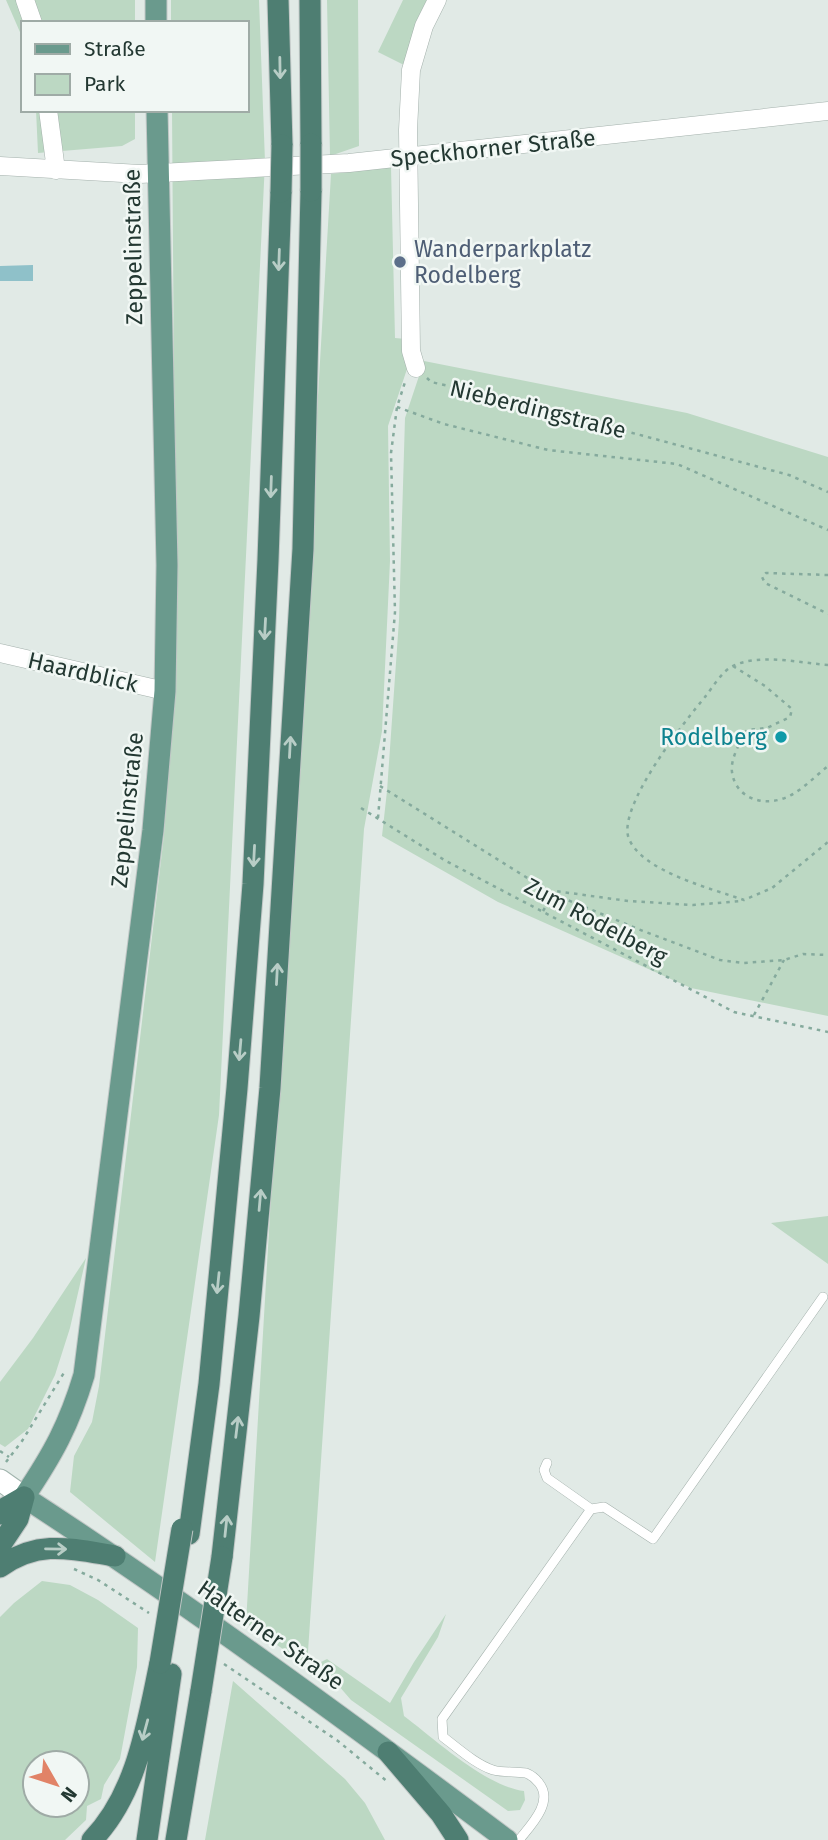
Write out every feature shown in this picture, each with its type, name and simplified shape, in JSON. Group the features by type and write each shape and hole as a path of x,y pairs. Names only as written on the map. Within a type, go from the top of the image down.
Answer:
{"highway":[{"path":"147,1840 166,1666 215,1315 253,884 281,192 278,0"},
{"path":"176,1840 222,1557 249,1316 270,1088 303,549 311,191 310,0"},
{"path":"0,1514 24,1497"},
{"path":"0,1546 18,1519 24,1497"},
{"path":"0,1567 34,1549 60,1548 115,1556"},
{"path":"92,1840 105,1827 121,1800 166,1666"},
{"path":"388,1752 441,1814 458,1840"}],"main road":[{"path":"156,0 156,21"},
{"name":"Zeppelinstraße","path":"24,1497 56,1449 73,1412 85,1375 151,843 165,691 167,565 157,112"},
{"name":"Halterner Straße","path":"3,1472 24,1497 115,1556 508,1840"}],"street":[{"path":"25,0 32,21"},
{"path":"416,368 411,351 408,130 411,70 424,26 437,0"},
{"name":"Speckhorner Straße","path":"0,166 157,173 349,163 828,111"},
{"path":"48,112 55,170"},
{"name":"Haardblick","path":"0,653 165,691"}],"lane":[{"path":"547,1463 544,1470 547,1478 591,1509 604,1507 653,1539 823,1297"},
{"path":"519,1840 541,1811 544,1797 542,1786 534,1777 525,1773 492,1770 475,1760 443,1737 442,1719 591,1509"}],"path":[{"path":"378,818 395,612 391,453 397,407 410,370 416,368"},
{"name":"Nieberdingstraße","path":"416,368 431,382 495,396 789,475 828,492"},
{"path":"397,407 444,424 548,450 677,464 828,530"},
{"path":"828,575 766,573 762,577 765,583 828,614"},
{"path":"744,900 666,871 639,853 628,837 629,820 645,779 680,727 733,666 748,660 828,665"},
{"path":"733,666 765,686 792,709 790,718 767,728 747,730 732,771 737,785 756,802 779,800 799,790 828,766"},
{"path":"380,786 552,894 720,960 743,963 784,960 803,954 828,955"},
{"name":"Zum Rodelberg","path":"361,808 446,860 734,1012 828,1032"},
{"path":"543,912 555,891 628,901 693,905 744,900 772,888 828,842"},
{"path":"753,1016 784,960"},
{"path":"3,1472 9,1457 22,1441 67,1367"},
{"path":"0,1451 9,1457"},
{"path":"67,1566 98,1580 154,1616"},
{"path":"223,1663 338,1741 395,1788"}],"green space":[{"path":"6,0 135,0 135,21 21,21 21,34"},
{"path":"171,0 259,0 265,162 219,1115 155,1562 70,1492 74,1456 92,1422 99,1386 164,835 176,659 172,112 248,112 248,21 171,21"},
{"path":"327,0 358,0 359,146 330,156"},
{"path":"403,0 440,0 408,67 378,52"},
{"path":"36,112 135,112 135,139 122,146 38,153"},
{"path":"391,167 395,338 406,339 407,369 388,426 390,561 382,731 364,829 307,1666 246,1623 331,174"},
{"path":"424,361 687,413 828,457 828,1016 691,988 498,902 382,836 399,620 405,418"},
{"path":"828,1216 828,1264 771,1223"},
{"path":"86,1258 70,1328 55,1375 28,1429 5,1447 0,1444 0,1382"},
{"path":"42,1581 70,1585 98,1600 138,1628 137,1667 120,1759 104,1785 101,1799 91,1804 91,1749 21,1749 21,1819 86,1819 65,1840 0,1840 0,1617"},
{"path":"446,1614 438,1637 401,1698 404,1716 493,1781 524,1791 525,1800 520,1810 508,1811 351,1700 319,1663 327,1659 390,1703"},
{"path":"233,1681 345,1779 365,1803 385,1840 205,1840"}],"water":[{"path":"33,265 33,281 0,281 0,266"}],"place":[{"name":"Wanderparkplatz Rodelberg","path":"400,262"},
{"name":"Rodelberg","path":"781,737"}]}
